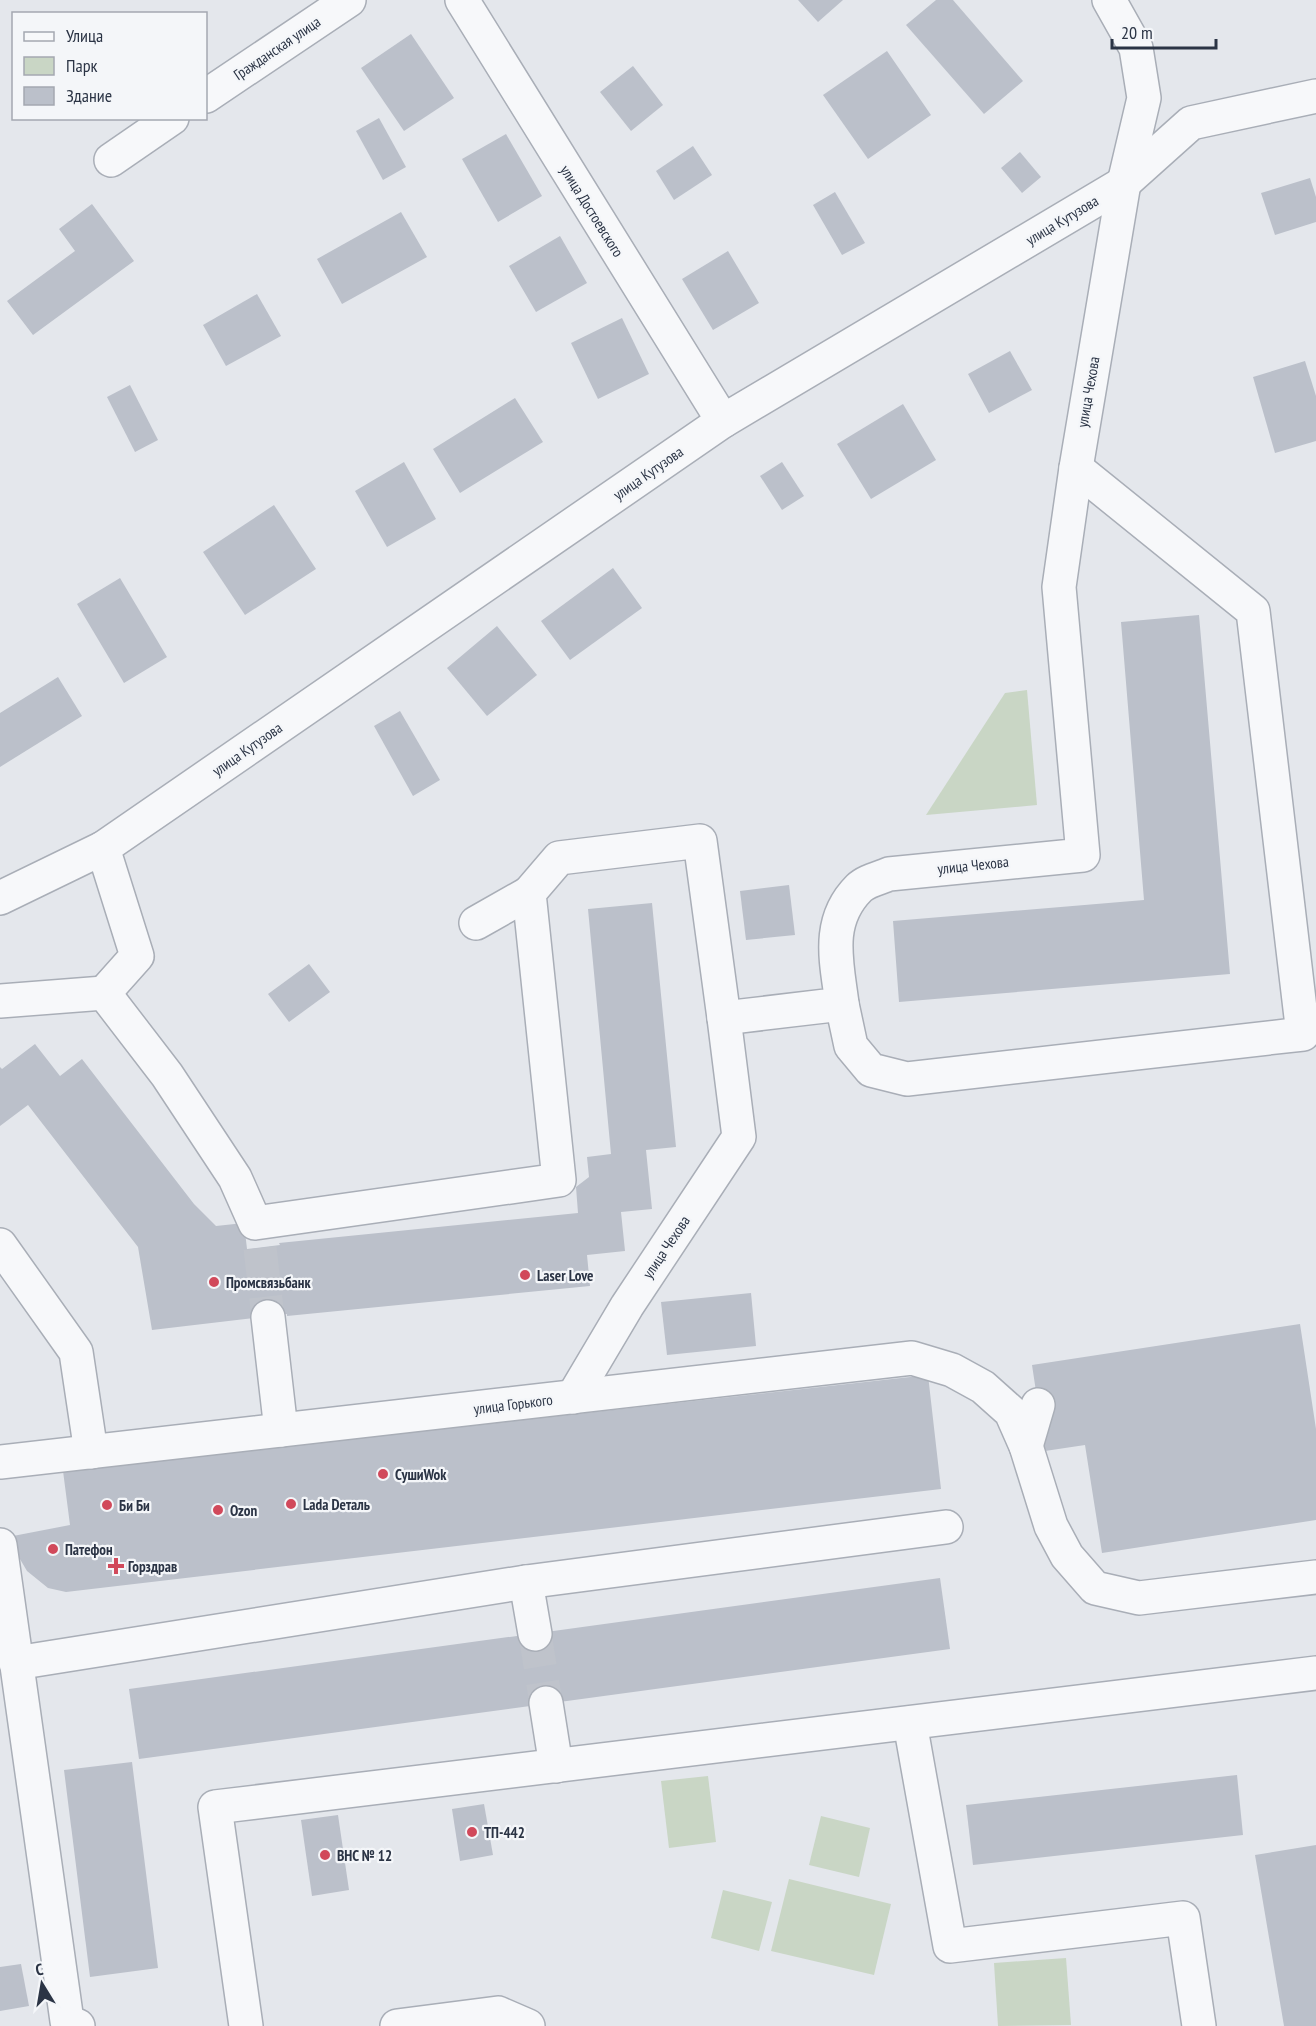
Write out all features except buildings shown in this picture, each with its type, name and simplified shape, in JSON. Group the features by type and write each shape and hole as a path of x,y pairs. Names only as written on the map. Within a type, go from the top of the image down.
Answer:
{"street":[{"name":"Гражданская улица","path":"207,95 349,0"},
{"name":"улица Достоевского","path":"462,0 723,421"},
{"name":"улица Чехова","path":"842,1004 834,940 843,911 860,887 889,874 1083,855 1059,587 1076,468 1124,183 1144,98 1136,48 1109,0"},
{"name":"улица Кутузова","path":"0,898 103,848 723,421 1124,183 1191,123 1316,96"},
{"path":"111,160 169,120"},
{"path":"724,1018 842,1004 851,1046 871,1070 907,1079 1303,1034 1253,611 1076,468"},
{"name":"улица Чехова","path":"529,893 559,858 700,841 739,1137 627,1306 573,1397"},
{"path":"0,1001 104,993 137,956 103,848"},
{"path":"104,993 166,1075 236,1178 258,1235 559,1180 529,893 476,923"},
{"path":"0,1245 76,1352 91,1452"},
{"path":"268,1317 281,1430"},
{"name":"улица Горького","path":"0,1462 912,1359 952,1371 1024,1408 1026,1446 1051,1526 1067,1556 1095,1588 1139,1598 1316,1577"},
{"path":"16,1663 526,1582 946,1527"},
{"path":"0,1545 71,2024"},
{"path":"526,1582 535,1634"},
{"path":"246,2026 215,1807 1316,1673"},
{"path":"546,1703 556,1766"},
{"path":"910,1723 950,1946 1183,1917 1199,2026"},
{"path":"397,2026 498,2013 528,2026"}],"green space":[{"path":"1027,690 1037,805 926,815 1005,693"},
{"path":"708,1776 716,1842 669,1848 661,1781"},
{"path":"821,1816 870,1828 859,1877 809,1865"},
{"path":"789,1879 891,1904 874,1975 771,1951"},
{"path":"723,1890 772,1902 759,1951 711,1938"},
{"path":"1066,1958 1071,2025 998,2026 994,1963"}],"tunnel":[{"path":"260,1248 268,1317"},
{"path":"535,1634 546,1703"}],"place":[{"name":"Laser Love","path":"525,1275"},
{"name":"Промсвязьбанк","path":"214,1282"},
{"name":"СушиWok","path":"383,1474"},
{"name":"Lada Dеталь","path":"291,1504"},
{"name":"Би Би","path":"107,1505"},
{"name":"Ozon","path":"218,1510"},
{"name":"Патефон","path":"53,1549"},
{"name":"Горздрав","path":"116,1566"},
{"name":"ТП-442","path":"472,1832"},
{"name":"ВНС № 12","path":"325,1855"}]}
